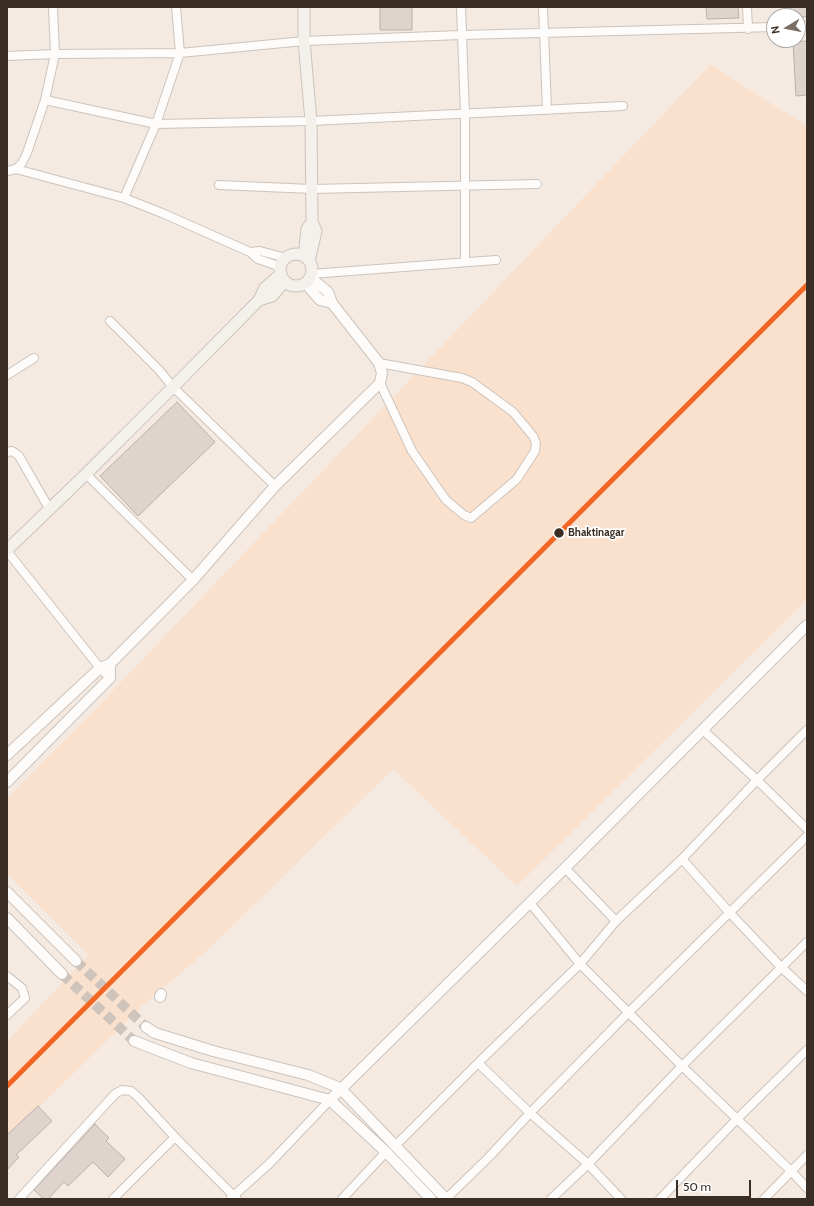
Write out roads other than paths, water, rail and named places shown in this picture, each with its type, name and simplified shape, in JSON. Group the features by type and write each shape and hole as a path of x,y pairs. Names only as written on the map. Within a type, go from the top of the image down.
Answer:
{"main road":[{"path":"304,7 304,41 311,121 312,222 316,231 306,258"},
{"path":"7,551 50,510 259,300 272,296 283,270 293,255 306,258 311,265 309,278 295,286 283,270"}],"street":[{"path":"16,169 22,163 27,153 45,100 55,54 53,7"},
{"path":"124,198 156,124 180,53 176,7"},
{"path":"461,7 465,114 465,262"},
{"path":"543,7 547,110"},
{"path":"747,7 748,29"},
{"path":"7,56 180,53 304,41 461,35 766,28"},
{"path":"45,100 156,124 311,121 623,106"},
{"path":"7,171 16,169 124,198 250,252 258,259 283,270"},
{"path":"219,185 312,189 537,184"},
{"path":"309,278 496,260"},
{"path":"7,755 100,668 110,664 193,580 275,486 380,383 382,374 379,363 332,303 328,292 309,278"},
{"path":"110,321 159,370 173,387 275,486"},
{"path":"7,375 34,358"},
{"path":"379,363 462,378 472,382 513,412 534,436 536,443 535,451 517,479 471,518 464,515 446,500 412,451 380,383"},
{"path":"7,452 12,451 19,456 50,510"},
{"path":"86,474 193,580"},
{"path":"7,551 100,668 110,678"},
{"path":"19,1199 115,1094 122,1090 131,1091 138,1097 234,1198 269,1164 340,1088 530,903 807,625"},
{"path":"7,782 110,678 110,664"},
{"path":"703,730 807,829"},
{"path":"396,1146 478,1063 580,964 616,921 682,859 807,730"},
{"path":"146,1027 163,1036 213,1051 308,1075 340,1088 446,1199 488,1158 628,1013 807,836"},
{"path":"682,859 781,967 807,991"},
{"path":"565,868 616,921"},
{"path":"7,892 76,961"},
{"path":"530,903 580,964 736,1120 791,1171 807,1188"},
{"path":"7,918 62,974"},
{"path":"552,1199 588,1164 682,1066 807,942"},
{"path":"7,976 22,988 26,998 7,1015"},
{"path":"134,1040 191,1063 330,1100 386,1152 431,1199"},
{"path":"660,1199 736,1120 807,1050"},
{"path":"478,1063 530,1113 588,1164 621,1199"},
{"path":"113,1199 175,1137"},
{"path":"342,1199 386,1152"},
{"path":"764,1199 807,1155"}],"tunnel":[{"path":"76,961 146,1027"},
{"path":"62,974 134,1041"}],"place":[{"name":"Bhaktinagar","path":"559,533"}]}
